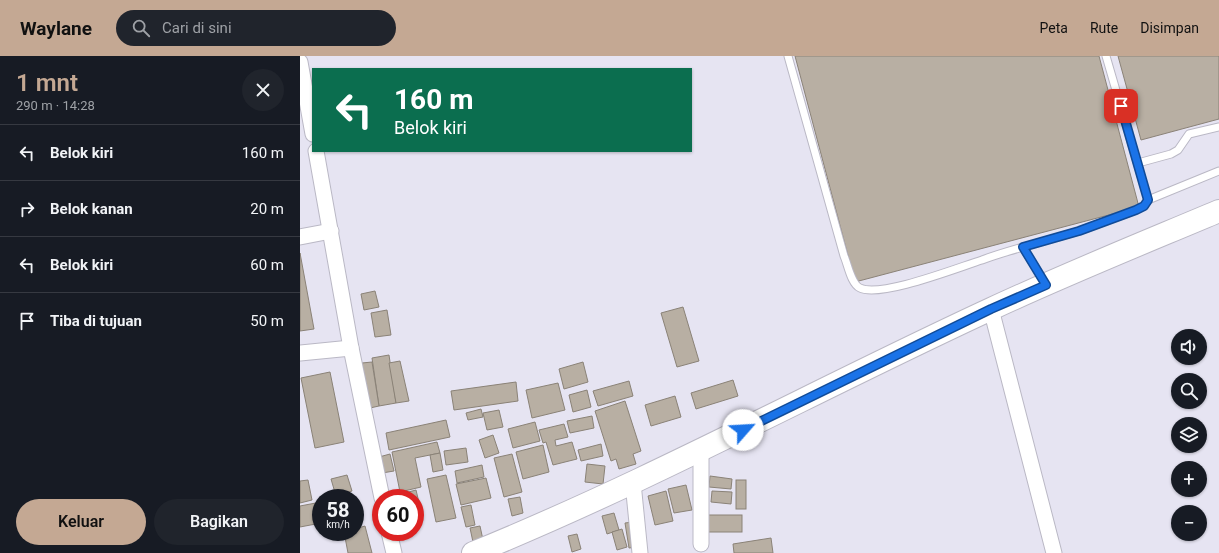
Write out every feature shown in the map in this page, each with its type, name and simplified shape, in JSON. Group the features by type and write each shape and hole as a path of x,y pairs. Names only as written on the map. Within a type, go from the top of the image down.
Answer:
{"main road":[{"path":"472,553 633,483 991,309 1219,211"}],"street":[{"path":"300,62 312,128"},
{"path":"316,152 351,348 380,489"},
{"path":"300,237 331,231"},
{"path":"991,309 1054,553"},
{"path":"300,353 351,348"},
{"path":"701,450 701,544"},
{"path":"633,483 640,553"},
{"path":"392,541 394,553"}],"lane":[{"path":"788,56 844,256 852,278 858,286 864,290 875,290 906,284 1079,231 1136,210 1144,206 1148,200 1219,171"},
{"path":"1106,56 1148,200"},
{"path":"1138,163 1171,154 1178,150 1189,134 1219,127"},
{"path":"1023,247 1046,285"}],"building":[{"path":"795,56 1099,56 1139,207 855,282"},
{"path":"1118,56 1219,56 1219,119 1141,140"},
{"path":"300,253 314,329 300,331"},
{"path":"375,291 379,307 364,310 361,294"},
{"path":"683,307 699,361 677,367 661,313"},
{"path":"387,310 391,335 375,337 371,313"},
{"path":"389,355 396,403 379,406 372,358"},
{"path":"400,361 409,401 396,403 389,363"},
{"path":"372,362 379,406 370,408 362,363"},
{"path":"583,362 588,382 564,389 559,369"},
{"path":"330,372 344,442 315,448 301,378"},
{"path":"733,380 738,396 696,409 691,393"},
{"path":"629,381 633,396 598,406 593,391"},
{"path":"516,382 518,401 454,410 451,391"},
{"path":"558,383 565,410 532,418 526,390"},
{"path":"587,390 591,407 573,412 569,395"},
{"path":"675,396 681,417 651,426 645,405"},
{"path":"625,401 641,451 633,454 636,464 619,469 616,459 611,461 595,411"},
{"path":"481,409 483,417 468,420 466,413"},
{"path":"499,410 503,427 487,430 483,413"},
{"path":"592,416 594,428 570,433 567,421"},
{"path":"446,420 450,437 389,450 386,433"},
{"path":"535,422 540,441 513,448 508,429"},
{"path":"564,424 568,437 555,440 556,446 572,442 577,459 553,465 546,442 543,443 539,430"},
{"path":"493,435 499,453 485,458 479,440"},
{"path":"437,442 440,453 415,458 421,487 413,489 399,489 392,452"},
{"path":"601,444 603,456 581,461 578,450"},
{"path":"543,445 549,472 523,479 516,452"},
{"path":"466,448 468,462 446,465 444,451"},
{"path":"440,453 443,470 433,472 430,455"},
{"path":"390,454 394,471 382,473 379,457"},
{"path":"512,454 522,492 504,497 494,458"},
{"path":"587,464 605,466 603,484 585,482"},
{"path":"482,465 484,477 457,483 455,471"},
{"path":"347,475 351,489 334,489 331,479"},
{"path":"446,475 456,518 436,522 427,479"},
{"path":"710,476 732,479 731,489 709,487"},
{"path":"486,478 491,498 461,505 456,484"},
{"path":"308,480 312,500 300,503 300,481"},
{"path":"736,480 746,480 746,509 736,509"},
{"path":"686,485 692,510 674,513 668,489"},
{"path":"666,491 673,521 655,525 648,496"},
{"path":"712,491 732,492 731,504 711,502"},
{"path":"520,497 523,513 512,516 508,499"},
{"path":"312,504 312,525 300,527 300,506"},
{"path":"471,505 475,525 466,527 461,507"},
{"path":"614,513 619,530 607,534 602,516"},
{"path":"708,515 742,515 742,532 708,532"},
{"path":"633,522 637,547 629,548 625,523"},
{"path":"364,526 372,553 348,553 346,541 364,541"},
{"path":"480,526 483,540 473,542 470,528"},
{"path":"622,529 627,547 617,550 612,532"},
{"path":"577,534 581,549 572,552 568,536"},
{"path":"771,538 773,553 734,553 733,544"}],"route":[{"path":"743,430 991,309 1046,285 1023,247 1079,231 1144,206 1148,200 1121,106"}]}
